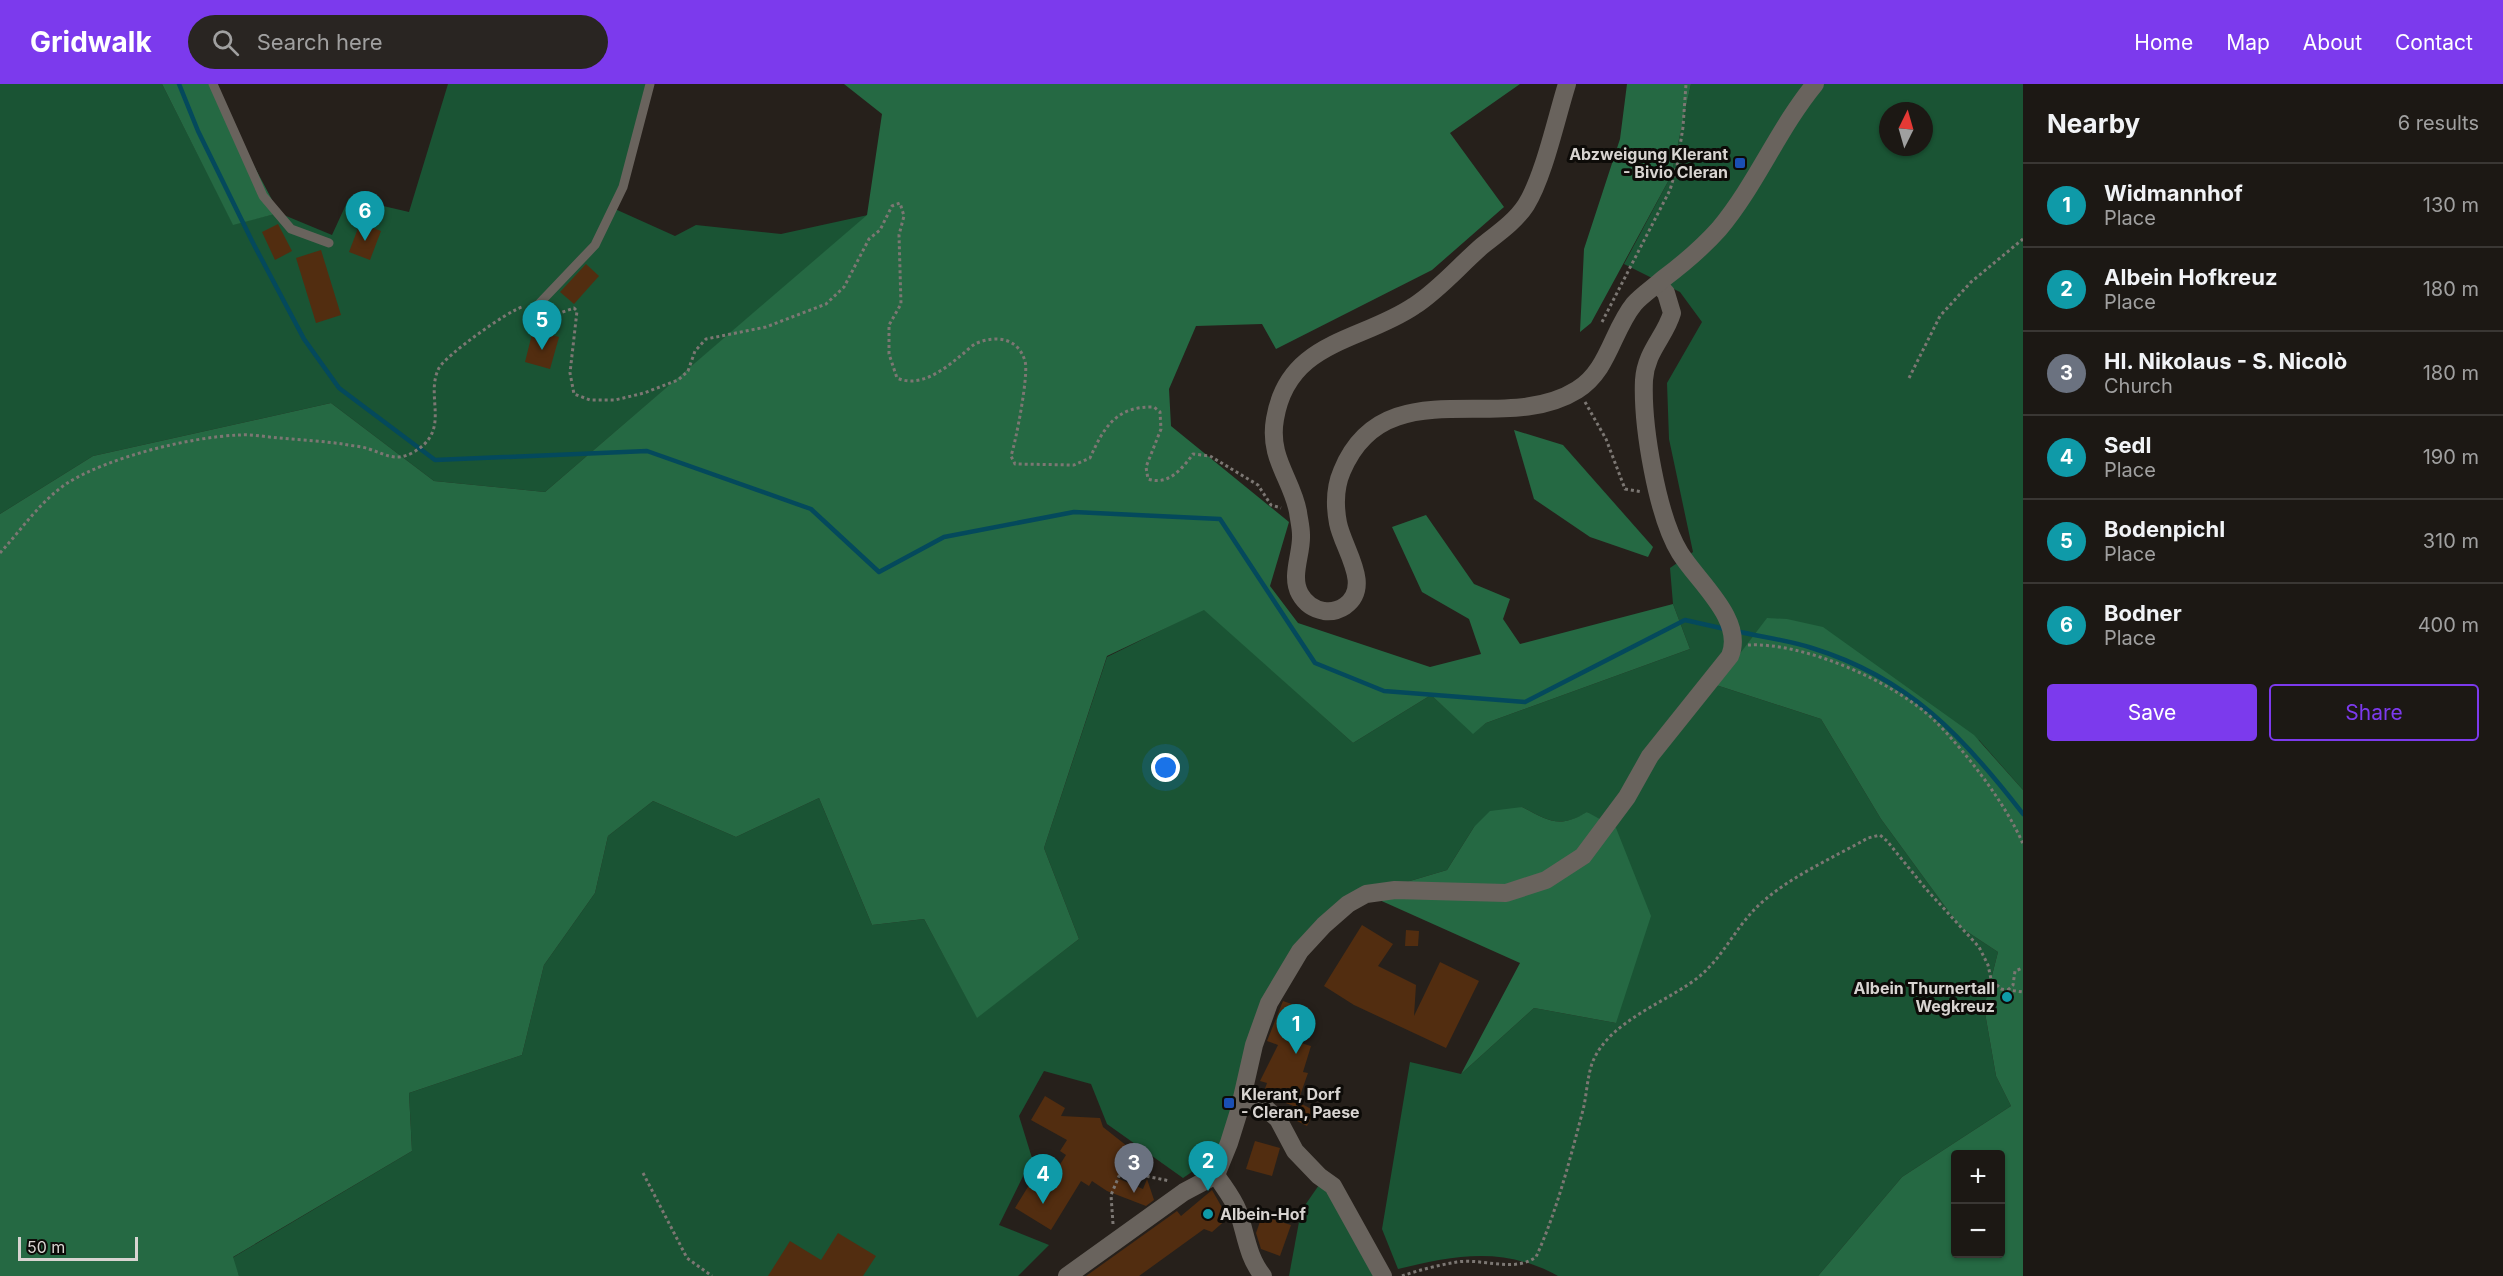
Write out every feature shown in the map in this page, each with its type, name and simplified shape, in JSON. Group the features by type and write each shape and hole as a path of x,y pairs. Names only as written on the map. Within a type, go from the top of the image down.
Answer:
{"street":[{"path":"1567,84 1536,186 1525,207 1510,223 1413,307 1333,343 1309,358 1290,379 1280,400 1274,422 1275,445 1281,470 1297,506 1302,537 1297,562 1297,587 1302,598 1312,607 1324,611 1335,611 1354,597 1358,586 1356,570 1346,551 1338,524 1336,501 1340,476 1350,455 1363,437 1383,422 1408,412 1440,409 1526,408 1554,401 1578,390 1597,373 1635,303 1698,250 1720,227 1784,127 1815,84"},
{"path":"1067,1276 1184,1192 1216,1175 1229,1143 1254,1045 1269,1003 1300,951 1324,925 1348,904 1366,894 1395,890 1506,893 1546,880 1583,855 1627,796 1650,756 1725,665 1732,635 1680,553 1670,532 1659,496 1648,430 1644,379 1651,351 1672,313 1666,293 1658,284"},
{"path":"1242,1099 1264,1107 1278,1119 1295,1151 1319,1176 1333,1186 1383,1276"},
{"path":"1216,1175 1236,1207 1245,1242 1263,1276"}],"lane":[{"path":"213,84 263,196 291,229 329,243"},
{"path":"534,309 595,245 622,187 650,84"}],"path":[{"path":"1601,326 1605,314 1657,219 1670,190 1677,166 1683,127 1686,84"},
{"path":"0,554 32,515 68,483 93,470 130,457 196,440 240,435 369,448 387,457 402,458 413,453 427,443 434,429 437,411 435,385 440,368 460,347 483,333 512,310 527,306 544,314 554,315 574,308 577,310 570,373 574,394 590,400 615,400 644,393 678,380 688,371 695,351 706,339 766,327 826,304 844,286 869,238 880,230 892,206 900,203 904,216 899,235 901,304 889,326 889,354 897,378 904,381 918,381 934,375 974,343 990,339 1004,339 1013,343 1026,363 1019,418 1011,456 1015,464 1074,465 1090,458 1101,434 1124,411 1154,407 1160,412 1161,429 1146,467 1148,479 1155,482 1168,480 1184,466 1193,454 1210,456 1258,485 1271,505 1284,510 1297,506"},
{"path":"1910,378 1916,361 1940,316 1971,282 2023,239"},
{"path":"1578,390 1606,439 1625,489 1659,496"},
{"path":"1732,635 1766,645 1818,655 1903,697 1935,721 1974,766 1994,793 2023,844"},
{"path":"1402,1276 1458,1262 1482,1261 1519,1265 1536,1257 1544,1239 1571,1152 1583,1109 1592,1063 1602,1044 1636,1015 1702,974 1753,911 1773,893 1868,838 1880,836 1887,841 1926,889 1979,946 1988,965 1991,979 2001,988 2023,992"},
{"path":"2008,990 2013,985 2015,971 2023,968"},
{"path":"643,1173 687,1258 712,1276"},
{"path":"1114,1244 1111,1195 1119,1176 1131,1173 1173,1181 1184,1192"}],"green space":[{"path":"0,84 162,84 233,224 279,213 332,235 349,198 409,212 448,84 654,84 615,209 675,236 696,225 781,234 868,215 545,492 434,481 331,403 93,456 0,514"},
{"path":"162,84 217,84 245,149 279,213 233,225"},
{"path":"844,84 1520,84 1450,133 1504,207 1432,270 1276,349 1262,324 1196,326 1169,389 1171,426 1289,522 1270,586 1298,623 1430,667 1481,654 1469,619 1422,592 1392,527 1426,515 1474,584 1510,599 1503,619 1520,644 1673,604 1690,649 1486,723 1473,734 1431,695 1353,743 1204,610 1107,656 1044,848 1079,939 977,1018 924,919 872,925 819,798 736,837 653,801 608,836 595,893 544,965 522,1055 409,1093 412,1151 233,1257 239,1276 0,1276 0,514 93,456 331,403 434,481 545,492 867,215 882,114"},
{"path":"1627,84 1691,84 1671,176 1591,323 1580,332 1584,249 1620,139"},
{"path":"1691,84 2023,84 2023,790 1979,740 1716,685 1821,719 1881,819 1960,927 1998,952 1984,1007 1996,1076 2011,1106 1902,1177 1818,1276 1558,1276 1518,1260 1479,1256 1439,1260 1398,1269 1382,1229 1410,1062 1461,1074 1534,1008 1616,1023 1588,812 1561,822 1547,819 1522,807 1474,827 1447,870 1366,894 1348,904 1269,1003 1217,1155 1183,1178 1107,1124 1091,1084 1044,1071 1019,1116 1032,1158 999,1225 1049,1245 1018,1276 239,1276 232,1258 412,1151 409,1093 522,1055 544,965 595,893 608,836 653,801 736,837 819,798 872,925 924,919 977,1017 1079,939 1044,848 1107,657 1204,609 1353,743 1431,695 1473,733 1486,723 1690,649 1673,604 1670,568 1693,552 1669,439 1667,383 1702,322 1680,292 1624,264 1671,176"},
{"path":"1514,430 1563,445 1653,547 1648,557 1590,537 1534,499"},
{"path":"1767,618 1787,619 1823,627 1974,735 2023,790 2023,1276 1818,1276 1902,1177 2011,1106 1996,1076 1984,1007 1998,952 1960,927 1881,819 1821,719 1716,685"},
{"path":"1522,807 1547,819 1561,822 1587,812 1616,828 1651,916 1616,1023 1534,1008 1461,1074 1520,963 1366,894 1447,870 1474,827 1490,811"},
{"path":"1319,1185 1330,1195 1378,1276 1289,1276 1301,1211"}],"building":[{"path":"360,223 381,231 370,260 349,252"},
{"path":"278,224 292,251 275,260 262,232"},
{"path":"321,250 341,315 316,323 296,258"},
{"path":"586,264 599,276 574,304 560,292"},
{"path":"533,330 559,337 550,369 525,362"},
{"path":"1362,925 1393,944 1378,966 1416,985 1414,1016 1440,962 1479,981 1446,1048 1354,1005 1324,986"},
{"path":"1406,930 1419,931 1418,946 1405,946"},
{"path":"1283,1001 1312,1011 1301,1043 1311,1046 1303,1072 1308,1073 1296,1107 1263,1094 1267,1083 1260,1081 1278,1045 1267,1041"},
{"path":"1045,1096 1065,1108 1061,1116 1100,1118 1103,1127 1132,1150 1117,1178 1143,1189 1147,1179 1154,1200 1146,1206 1107,1191 1092,1181 1089,1186 1081,1181 1051,1230 1015,1208 1034,1177 1047,1185 1066,1155 1060,1151 1067,1140 1031,1120"},
{"path":"1298,1102 1315,1111 1307,1126 1291,1118"},
{"path":"1255,1141 1280,1148 1272,1176 1246,1169"},
{"path":"1212,1190 1228,1218 1212,1232 1204,1229 1139,1276 1086,1276 1177,1211 1181,1216"},
{"path":"1262,1216 1291,1225 1280,1256 1261,1249 1256,1233"},
{"path":"838,1233 876,1256 863,1276 768,1276 790,1241 821,1260"}],"waterway":[{"path":"179,84 198,131 253,243 304,339 339,388 435,460 647,451 811,509 879,572 944,537 1074,512 1220,519 1315,663 1384,691 1525,702 1685,620 1725,629"},
{"path":"1736,631 1803,645 1846,661 1906,693 1955,735 2023,814"}],"place":[{"name":"Abzweigung Klerant - Bivio Cleran","path":"1740,163"},
{"name":"Bodner","path":"365,241"},
{"name":"Bodenpichl","path":"542,350"},
{"name":"Albein Thurnertall Wegkreuz","path":"2007,997"},
{"name":"Widmannhof","path":"1296,1054"},
{"name":"Klerant, Dorf - Cleran, Paese","path":"1229,1103"},
{"name":"Albein Hofkreuz","path":"1208,1191"},
{"name":"Hl. Nikolaus - S. Nicolò","path":"1134,1193"},
{"name":"Sedl","path":"1043,1204"},
{"name":"Albein-Hof","path":"1208,1214"}]}
